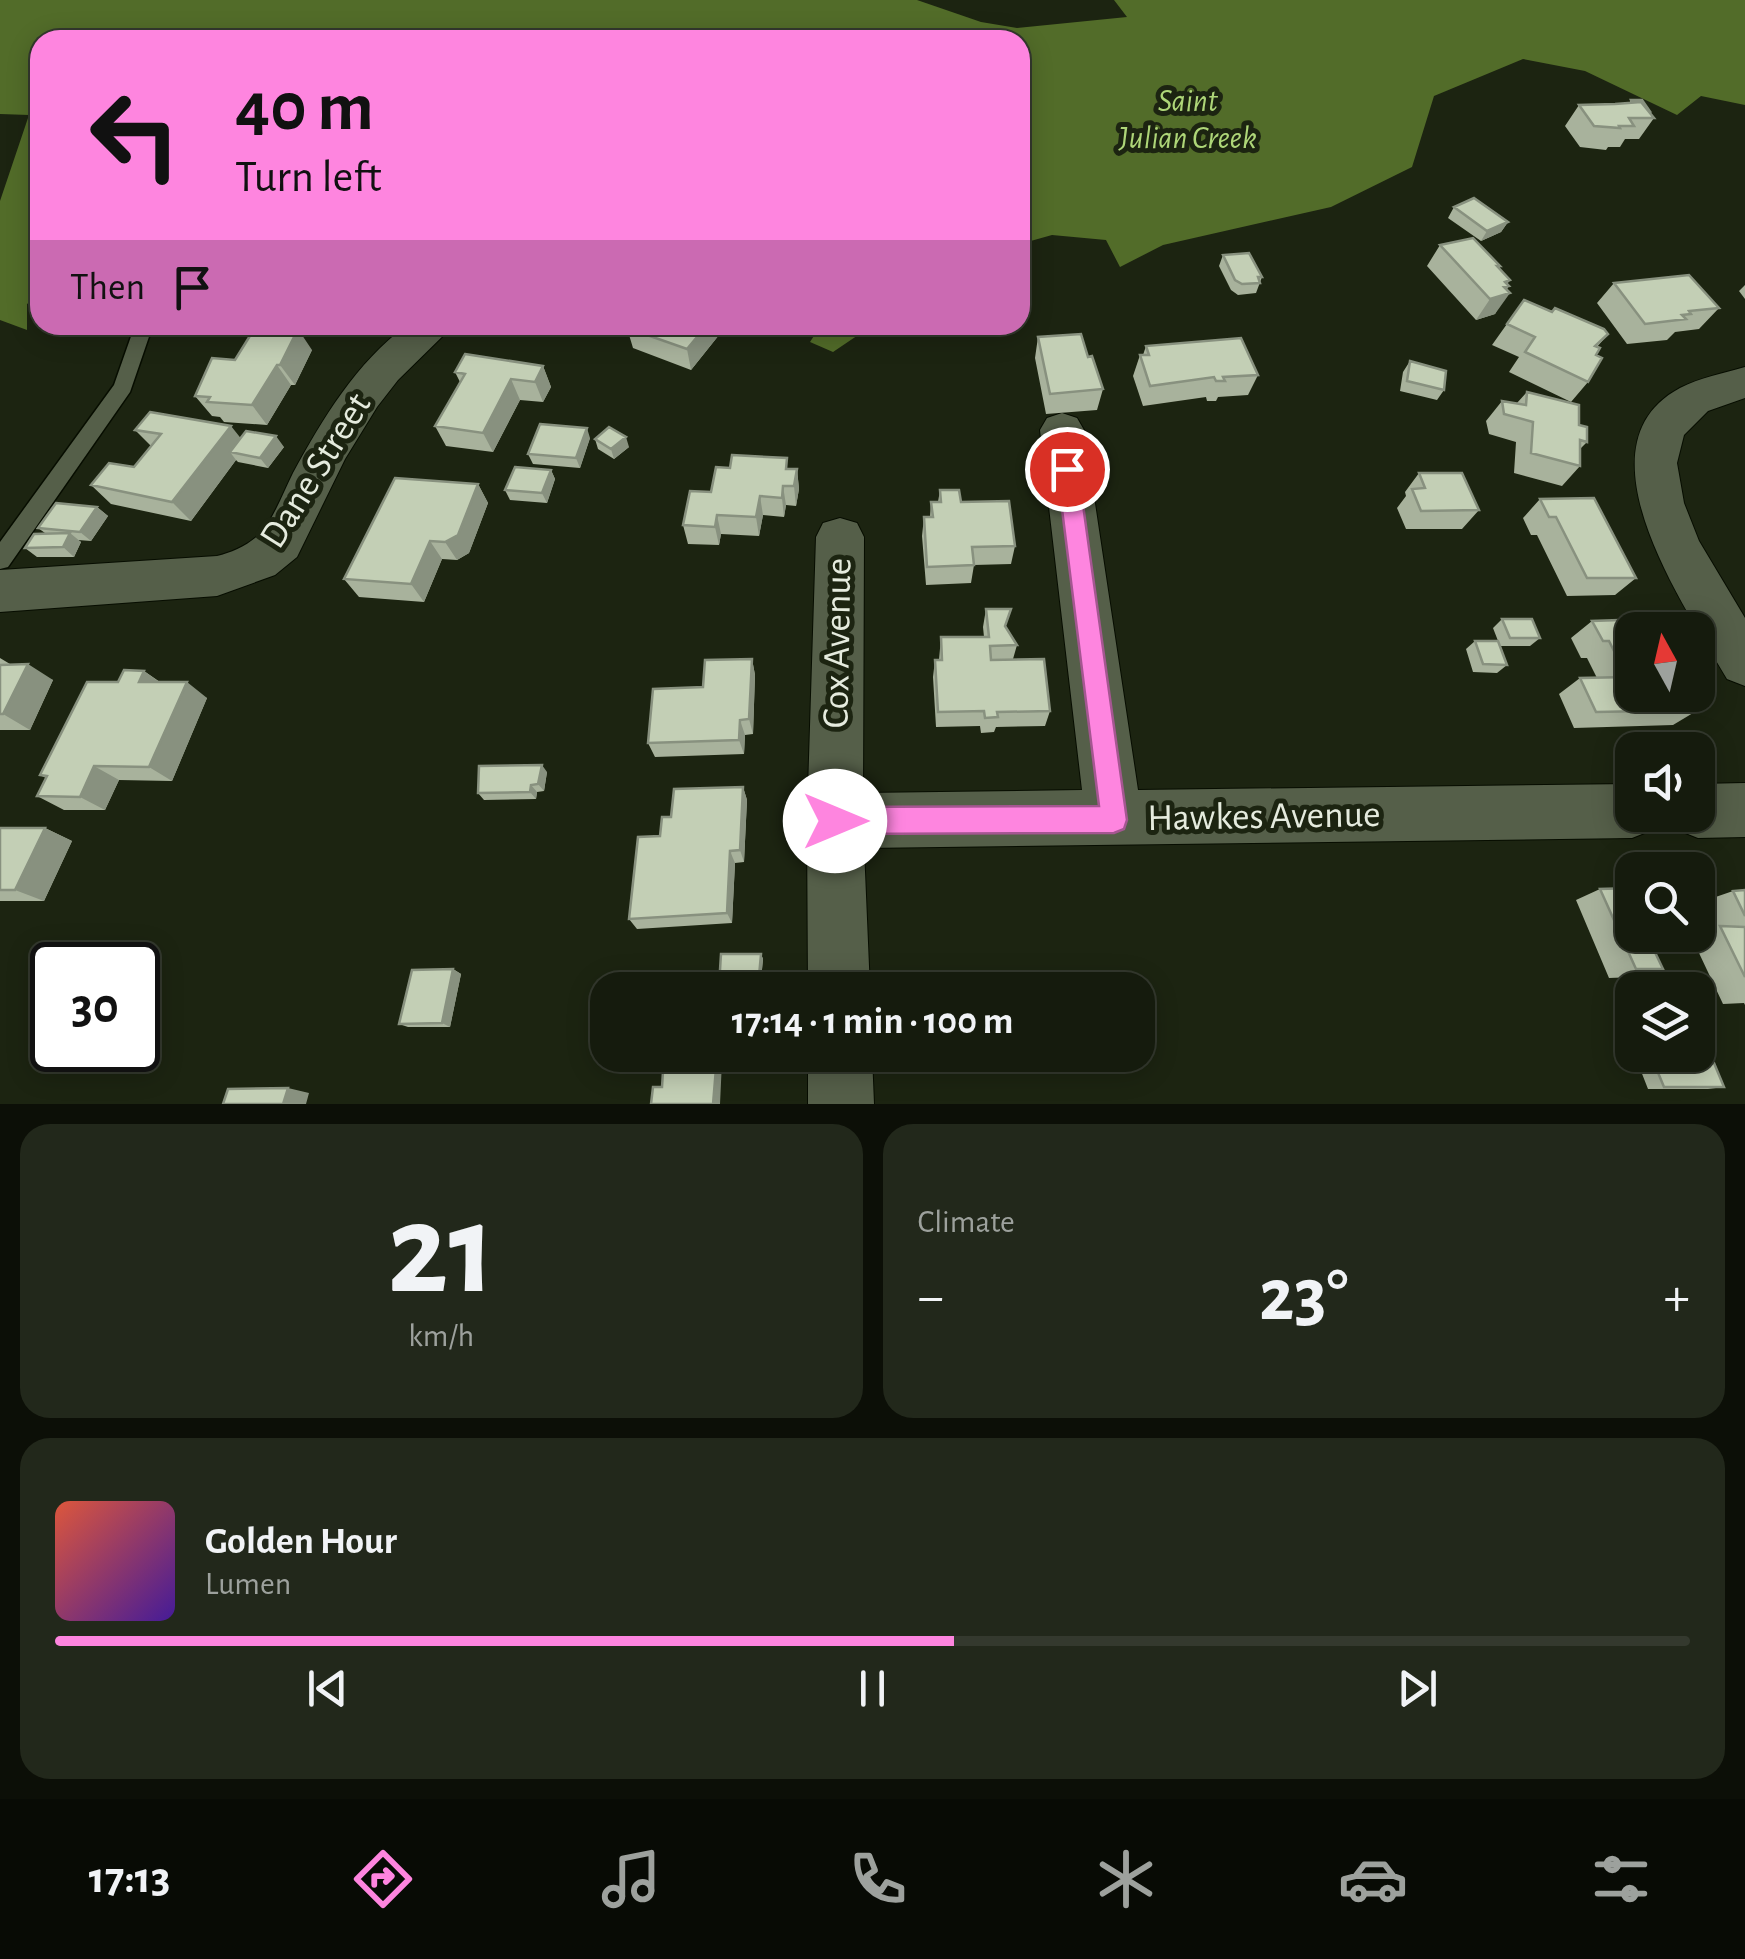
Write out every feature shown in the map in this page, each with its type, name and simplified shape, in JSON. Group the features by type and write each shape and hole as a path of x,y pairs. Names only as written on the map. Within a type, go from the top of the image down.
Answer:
{"street":[{"name":"Dane Street","path":"0,590 217,576 241,571 267,556 280,543 363,392 419,335"},
{"path":"1745,382 1704,394 1680,410 1663,430 1654,480 1663,520 1745,663"},
{"path":"1062,430 1114,820"},
{"name":"Cox Avenue","path":"839,972 835,821 840,537"},
{"path":"1715,810 1745,810"},
{"name":"Hawkes Avenue","path":"835,821 1615,812"},
{"path":"840,1072 841,1104"}],"lane":[{"path":"0,560 123,387 141,335"}],"water":[{"name":"Saint Julian Creek","path":"0,0 917,0 981,22 1017,28 1127,17 1114,0 1745,0 1745,105 1701,96 1677,115 1585,71 1523,59 1434,96 1412,167 1331,207 1163,245 1120,267 1106,240 1052,235 1030,241 1030,30 30,30 27,330 0,320 0,201 29,115 0,114"},
{"path":"815,335 858,335 833,352 810,342"}],"building":[{"path":"1641,102 1654,118 1629,118 1634,126 1620,128 1594,126 1579,105 1615,104"},
{"path":"1474,198 1508,222 1487,231 1454,207"},
{"path":"1473,238 1510,280 1505,282 1509,286 1504,287 1510,293 1490,299 1440,245"},
{"path":"1249,253 1262,277 1258,277 1260,283 1242,284 1235,280 1223,255"},
{"path":"1689,275 1719,308 1689,311 1691,314 1682,315 1686,319 1645,324 1614,283"},
{"path":"1524,300 1552,312 1555,308 1608,334 1595,346 1600,348 1596,355 1602,358 1588,382 1525,352 1535,337 1507,324"},
{"path":"1081,334 1103,389 1050,394 1038,337"},
{"path":"250,335 295,335 252,405 207,402 210,397 195,396 212,358 235,360"},
{"path":"647,335 699,335 687,349"},
{"path":"1241,338 1258,375 1150,386 1140,355 1149,355 1146,346"},
{"path":"465,354 543,366 535,382 511,379 483,433 435,426 465,374 455,372"},
{"path":"1410,361 1446,371 1444,390 1407,381"},
{"path":"1527,392 1579,405 1579,425 1587,427 1587,442 1580,440 1580,466 1531,453 1533,422 1504,414 1502,401 1526,405"},
{"path":"150,412 231,426 172,502 91,485 109,463 134,467 161,434 135,430"},
{"path":"540,424 587,428 576,458 528,454"},
{"path":"609,427 626,437 611,449 595,439"},
{"path":"246,431 276,436 260,458 230,452"},
{"path":"732,455 787,458 786,469 797,469 794,486 783,486 782,498 760,496 756,517 717,515 715,527 683,525 690,491 711,492 716,467 730,468"},
{"path":"515,467 551,470 542,493 505,490"},
{"path":"1419,473 1462,473 1479,510 1421,511 1412,489 1425,488"},
{"path":"395,478 478,484 458,535 445,542 430,541 411,584 344,579"},
{"path":"940,490 959,490 961,502 1009,501 1015,546 972,547 974,565 927,567 924,517 933,517 931,502 941,502"},
{"path":"1594,498 1636,578 1587,578 1556,517 1549,517 1540,499"},
{"path":"56,503 97,507 80,532 38,528"},
{"path":"70,533 63,547 25,548 34,534"},
{"path":"986,609 1011,609 1005,626 1017,645 990,646 991,660 1044,659 1050,711 997,712 998,717 985,718 984,711 938,712 935,660 942,660 941,637 989,637"},
{"path":"1502,619 1532,619 1540,638 1510,638"},
{"path":"1615,620 1615,653 1609,641 1603,641 1592,621"},
{"path":"1475,641 1498,641 1507,665 1483,664"},
{"path":"752,659 749,719 740,720 739,740 648,743 653,689 703,687 705,660"},
{"path":"28,664 3,714 0,714 0,665"},
{"path":"124,670 144,671 139,682 187,682 149,767 94,766 80,797 37,796 47,776 40,775 87,682 118,682"},
{"path":"1615,677 1615,712 1596,712 1580,678"},
{"path":"542,765 538,784 531,785 530,792 478,793 479,766"},
{"path":"743,787 740,850 730,851 727,913 629,919 638,837 660,836 662,817 671,817 674,789"},
{"path":"0,828 45,828 15,890 0,890"},
{"path":"1600,889 1615,889 1615,922"},
{"path":"1745,890 1745,916 1733,891"},
{"path":"1720,926 1745,927 1745,977"},
{"path":"1628,952 1655,952 1663,969 1636,969"},
{"path":"721,954 761,954 759,972 720,972"},
{"path":"453,969 442,1023 399,1024 412,970"},
{"path":"1715,1065 1724,1087 1664,1087 1658,1072 1715,1072"},
{"path":"663,1072 716,1072 713,1104 651,1104 653,1087 662,1087"},
{"path":"288,1088 283,1104 223,1104 228,1089"}],"route":[{"path":"835,821 1114,820 1067,469"}]}
